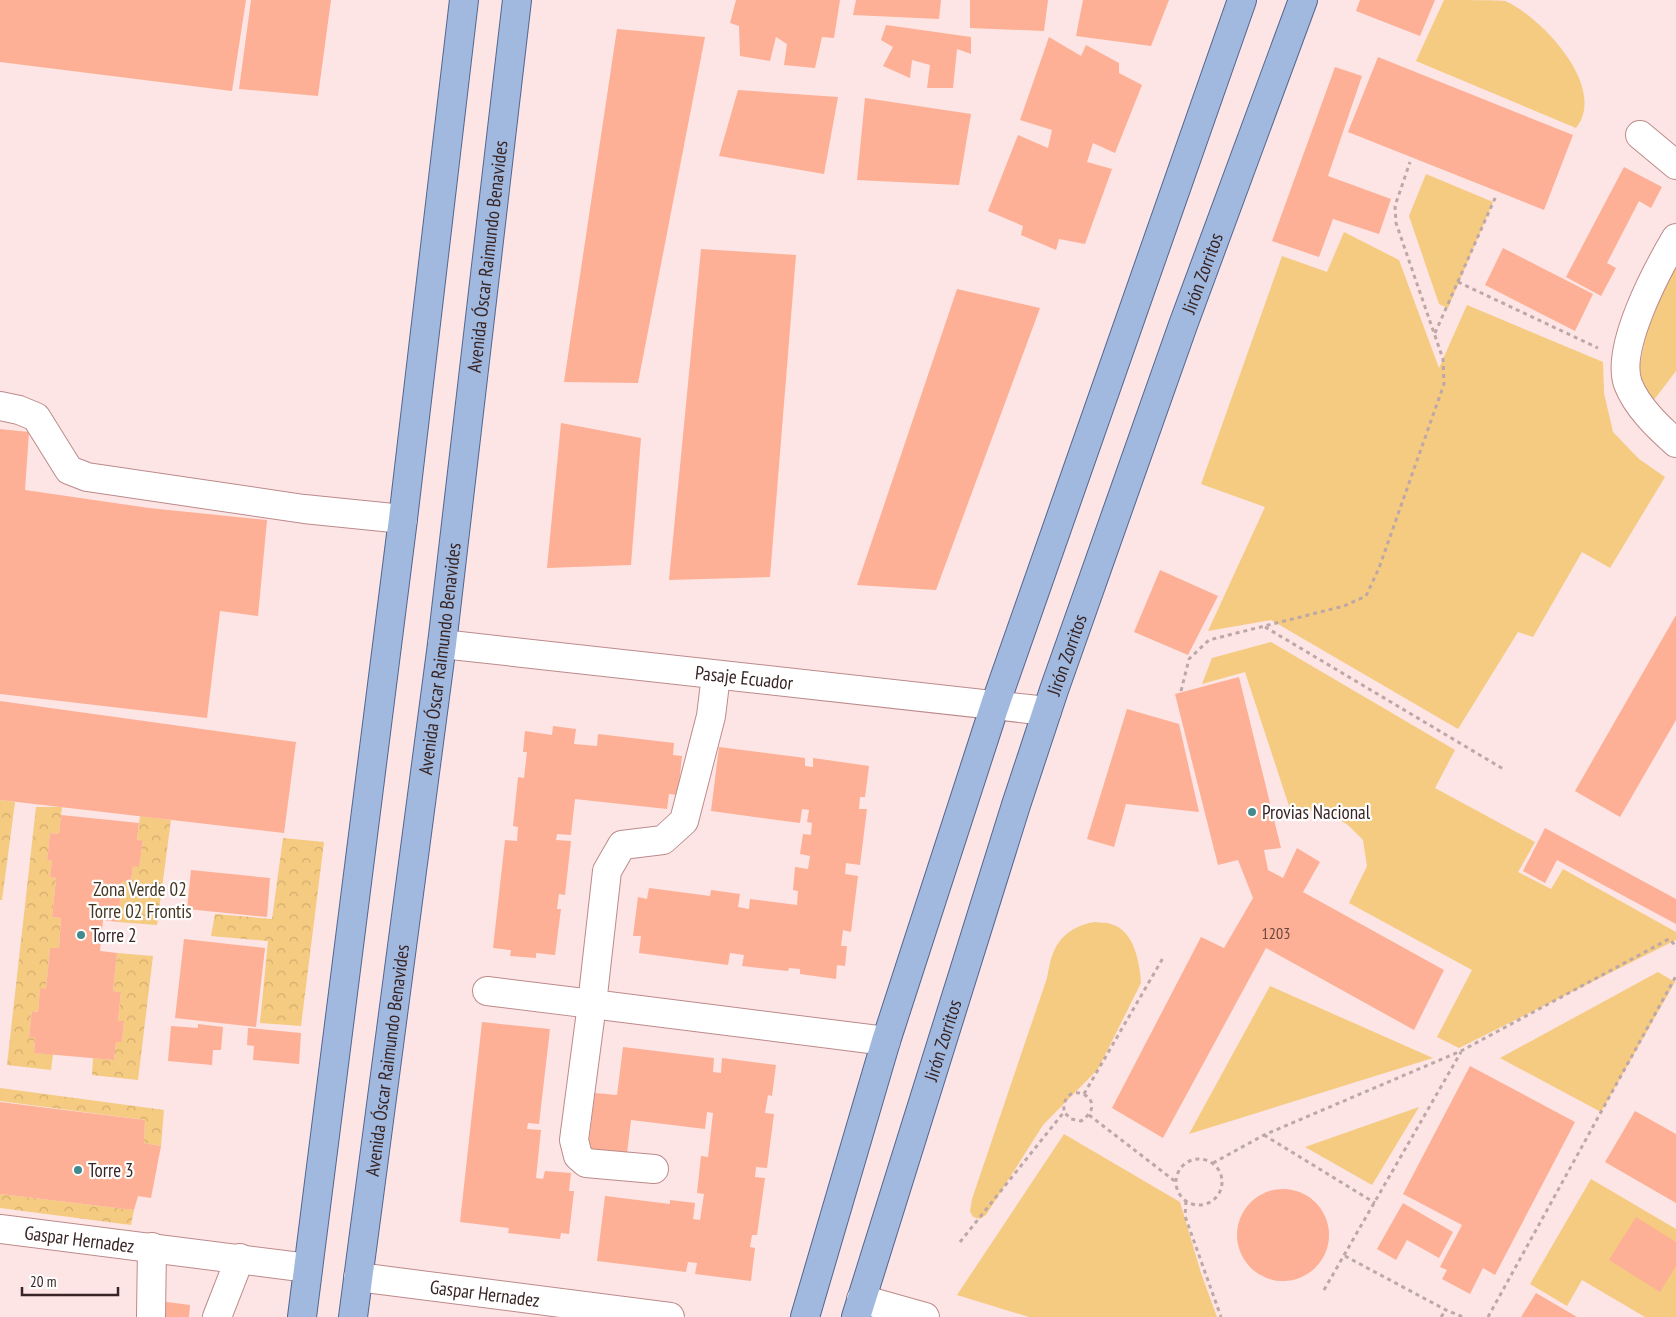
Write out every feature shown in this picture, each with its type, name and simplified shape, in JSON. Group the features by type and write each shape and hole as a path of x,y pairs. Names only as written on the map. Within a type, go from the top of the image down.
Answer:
{"main road":[{"path":"302,1317 403,519 464,0"},
{"name":"Avenida Óscar Raimundo Benavides","path":"353,1317 442,644 517,0"},
{"path":"805,1317 886,1041 994,706 1242,0"},
{"name":"Jirón Zorritos","path":"859,1308 1047,711 1186,316 1303,0"}],"street":[{"path":"1640,135 1676,165"},
{"path":"1676,238 1639,310 1625,360 1628,383 1637,403 1676,443"},
{"path":"0,406 19,410 36,418 69,470 87,477 304,509 403,519"},
{"name":"Pasaje Ecuador","path":"442,644 1047,711"},
{"path":"654,1169 586,1162 578,1156 574,1140 607,871 622,846 664,840 684,821 711,716 716,675"},
{"path":"487,991 886,1041"},
{"name":"Gaspar Hernadez","path":"0,1229 308,1268"},
{"path":"151,1317 152,1247"},
{"path":"218,1317 240,1258"},
{"name":"Gaspar Hernadez","path":"358,1276 670,1317"},
{"path":"859,1308 925,1317"}],"path":[{"path":"1181,692 1189,660 1209,640 1344,606 1366,596 1379,568 1444,384 1443,359 1396,223 1395,206 1410,162"},
{"path":"1434,334 1496,196"},
{"path":"1458,282 1625,360"},
{"path":"1265,627 1505,770"},
{"path":"1213,1163 1264,1135 1461,1051 1670,939 1676,946"},
{"path":"1084,1094 1163,958"},
{"path":"1488,1317 1676,976"},
{"path":"1324,1290 1461,1051"},
{"path":"1076,1092 1084,1094 1090,1099 1092,1108 1089,1115 1081,1121 1071,1119 1064,1112 1063,1103 1068,1096 1076,1092"},
{"path":"960,1242 1064,1112"},
{"path":"1089,1115 1176,1182 1181,1196 1186,1201 1202,1205 1209,1203 1216,1198 1222,1184 1222,1176 1213,1163 1206,1159 1192,1160 1180,1168 1176,1182"},
{"path":"1264,1135 1375,1203"},
{"path":"1186,1201 1185,1216 1221,1317"},
{"path":"1344,1256 1446,1310 1463,1317"},
{"path":"1442,1317 1446,1310"}],"green space":[{"path":"1444,0 1505,1 1520,9 1536,22 1552,38 1577,74 1584,94 1584,112 1576,128 1416,61"},
{"path":"1426,174 1493,202 1448,308 1439,304 1409,216"},
{"path":"1344,232 1399,260 1439,368 1467,305 1603,362 1604,393 1613,432 1639,459 1665,477 1610,568 1582,552 1533,637 1518,632 1458,729 1271,620 1208,631 1265,507 1201,484 1282,256 1327,272"},
{"path":"1676,268 1676,371 1650,405 1638,376 1646,333 1667,283"},
{"path":"1271,642 1455,750 1435,788 1535,842 1518,872 1551,889 1563,869 1676,932 1676,940 1459,1048 1437,1037 1472,970 1349,903 1367,866 1363,840 1348,825 1335,817 1318,811 1290,809 1245,672 1202,684 1212,658"},
{"path":"0,800 15,802 2,900 0,900"},
{"path":"36,807 62,807 59,834 50,833 47,860 52,861 50,877 56,878 52,917 61,918 59,948 50,948 46,989 40,989 38,1012 32,1011 29,1037 35,1038 34,1053 53,1054 51,1070 7,1065"},
{"name":"Zona Verde 02 Torre 02 Frontis","path":"140,816 171,820 157,925 118,922 122,881 131,882 133,866 139,866 143,842 137,840"},
{"path":"283,838 324,842 301,1026 260,1023 268,941 211,936 215,914 272,919"},
{"path":"1095,922 1111,924 1119,927 1125,933 1137,957 1141,983 1098,1069 1043,1125 986,1215 980,1219 973,1217 970,1211 972,1199 1047,978 1053,954 1061,939 1071,931 1082,925"},
{"path":"117,953 153,956 138,1080 92,1075 93,1058 114,1060 116,1042 122,1042 124,1022 118,1021 121,992 113,991"},
{"path":"1658,972 1675,982 1601,1112 1500,1058"},
{"path":"1270,986 1433,1058 1189,1134"},
{"path":"0,1088 164,1110 161,1146 144,1143 145,1120 0,1101"},
{"path":"1419,1107 1372,1185 1305,1147"},
{"path":"1064,1134 1180,1202 1201,1273 1217,1317 1029,1317 957,1295"},
{"path":"1591,1179 1676,1229 1676,1317 1645,1317 1582,1280 1567,1306 1530,1284"},
{"path":"0,1194 134,1210 131,1225 0,1208"}],"building":[{"path":"0,0 246,0 232,91 0,62"},
{"path":"251,0 331,0 318,96 239,89"},
{"path":"736,0 840,0 834,38 822,37 815,68 784,65 787,44 776,37 770,61 740,56 739,26 730,23"},
{"path":"856,0 941,0 939,19 853,15"},
{"path":"970,0 1048,0 1044,31 970,28"},
{"path":"1083,0 1169,0 1151,46 1076,36"},
{"path":"1360,0 1435,0 1420,36 1356,11"},
{"path":"886,25 971,37 971,54 957,49 953,88 927,88 930,65 912,60 910,78 883,66 893,47 881,40"},
{"path":"617,29 705,37 638,383 564,382"},
{"path":"1049,37 1081,56 1086,45 1119,63 1119,73 1142,85 1115,153 1093,143 1087,162 1112,169 1085,244 1059,239 1056,250 1021,235 1023,226 988,211 1018,135 1048,148 1052,130 1020,120"},
{"path":"1378,57 1573,135 1544,210 1348,132"},
{"path":"1335,67 1362,76 1328,176 1391,199 1379,234 1333,219 1319,257 1272,241"},
{"path":"738,90 838,97 824,174 719,156"},
{"path":"865,98 971,114 959,185 857,180"},
{"path":"1624,167 1662,187 1651,208 1639,201 1607,263 1616,268 1601,296 1566,277"},
{"path":"1503,248 1593,294 1575,331 1485,285"},
{"path":"701,249 796,255 770,577 669,580"},
{"path":"957,289 1040,308 936,590 857,585"},
{"path":"561,423 641,438 631,565 547,568"},
{"path":"0,429 29,432 25,490 149,508 267,520 258,616 220,611 207,718 0,694"},
{"path":"1160,570 1218,596 1188,655 1134,632"},
{"path":"1676,615 1676,720 1620,817 1575,791"},
{"path":"1239,677 1281,848 1264,850 1268,870 1283,878 1297,848 1320,862 1303,892 1444,970 1414,1030 1266,948 1163,1138 1112,1108 1201,937 1224,948 1253,898 1238,860 1218,865 1175,694"},
{"path":"0,701 296,742 284,833 0,800"},
{"path":"1127,709 1179,724 1199,812 1126,804 1114,847 1087,839"},
{"path":"553,726 576,729 574,744 597,746 598,734 674,743 673,755 682,756 678,795 669,794 667,809 575,799 571,835 557,834 556,840 571,841 565,895 559,894 557,909 561,909 555,955 536,953 536,958 510,956 511,950 493,948 505,840 517,841 518,827 513,826 518,777 524,778 527,752 523,752 525,731 552,735"},
{"path":"719,747 805,758 805,766 813,767 813,758 869,766 865,797 860,797 859,809 867,809 860,865 846,863 845,874 858,876 851,932 843,930 841,946 847,946 845,966 837,965 836,979 800,974 800,969 789,968 788,971 742,966 744,955 730,953 728,965 639,953 641,936 633,936 638,897 647,899 649,888 710,896 711,890 740,894 738,907 749,909 750,899 797,905 798,891 793,890 795,867 808,869 810,856 800,854 803,834 811,835 812,823 807,822 809,810 802,809 800,823 711,811"},
{"name":"Torre 2","path":"61,815 139,823 137,840 143,841 139,867 133,866 131,883 122,881 118,922 103,920 100,951 117,953 113,991 121,992 118,1021 124,1021 122,1042 116,1042 114,1060 34,1053 35,1038 29,1037 32,1011 38,1012 40,988 46,989 50,948 59,948 61,918 52,917 56,878 50,877 52,861 47,860 50,833 59,834"},
{"path":"1545,828 1676,899 1676,924 1557,860 1545,883 1523,871"},
{"path":"191,870 270,878 267,917 187,909"},
{"path":"184,939 265,948 256,1027 175,1018"},
{"path":"482,1022 550,1029 539,1124 528,1123 527,1129 541,1130 536,1178 543,1179 545,1171 571,1173 569,1191 574,1191 569,1234 561,1233 560,1239 508,1233 509,1228 460,1222"},
{"path":"198,1024 223,1027 221,1050 213,1050 212,1065 168,1061 171,1026 198,1028"},
{"path":"248,1028 301,1033 299,1064 253,1060 254,1046 247,1045"},
{"path":"623,1047 714,1058 713,1072 721,1073 722,1058 776,1065 772,1096 768,1095 765,1113 774,1114 767,1168 756,1167 755,1177 765,1178 757,1235 752,1235 750,1247 755,1248 751,1281 695,1274 697,1263 688,1262 686,1272 597,1261 605,1196 670,1204 670,1200 695,1203 693,1219 700,1220 704,1194 697,1193 701,1156 708,1157 713,1113 707,1112 705,1129 631,1120 626,1162 587,1157 595,1093 617,1095"},
{"path":"1470,1066 1575,1122 1495,1275 1483,1268 1470,1294 1442,1279 1447,1270 1440,1267 1462,1225 1403,1194"},
{"name":"Torre 3","path":"0,1102 145,1120 144,1143 161,1146 151,1198 138,1196 134,1210 0,1194"},
{"path":"1635,1111 1676,1134 1676,1203 1605,1162"},
{"path":"1283,1189 1301,1192 1316,1202 1326,1217 1329,1235 1326,1253 1316,1268 1301,1278 1283,1281 1265,1278 1250,1268 1240,1253 1237,1235 1240,1217 1250,1202 1265,1192"},
{"path":"1403,1203 1453,1232 1439,1258 1407,1240 1396,1260 1377,1249"},
{"path":"1636,1217 1676,1242 1676,1266 1660,1292 1609,1260"},
{"path":"1536,1293 1577,1317 1521,1317"},
{"path":"159,1301 190,1305 189,1317 157,1317"}],"place":[{"name":"Provias Nacional","path":"1252,812"},
{"name":"Torre 2","path":"81,935"},
{"name":"Torre 3","path":"78,1170"}]}
